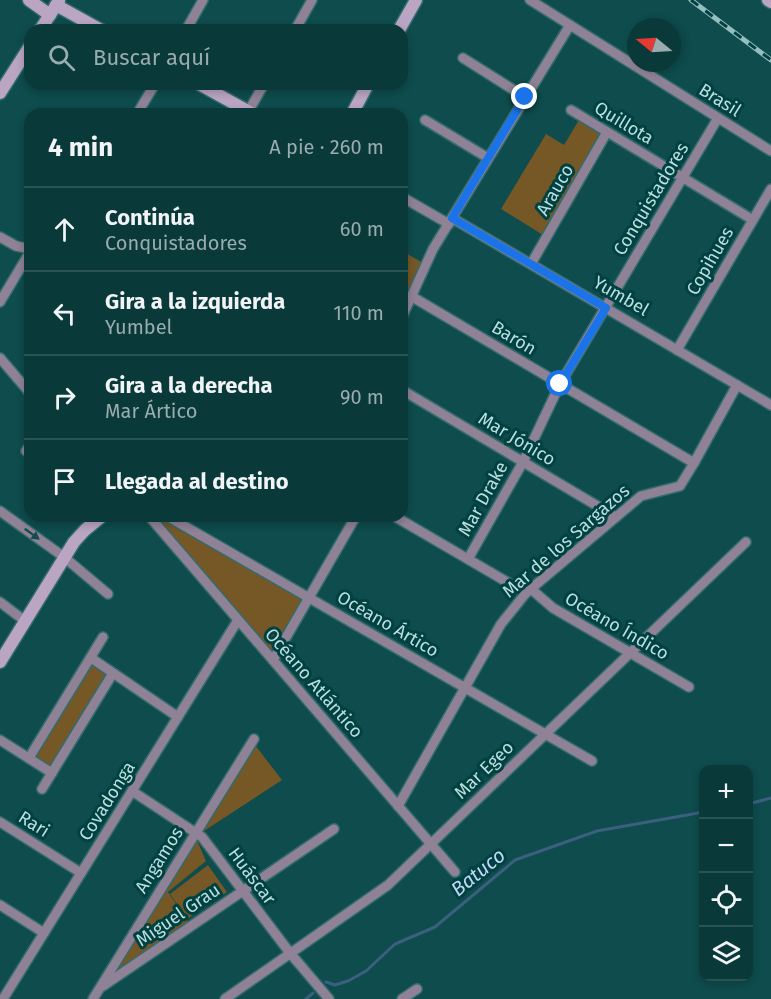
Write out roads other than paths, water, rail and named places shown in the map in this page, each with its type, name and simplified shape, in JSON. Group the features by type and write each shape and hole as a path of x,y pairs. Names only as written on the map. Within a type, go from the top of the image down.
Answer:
{"street":[{"path":"29,0 55,7 89,24"},
{"path":"189,24 203,0"},
{"path":"298,24 312,0"},
{"path":"402,24 416,0"},
{"name":"Brasil","path":"530,0 771,152"},
{"path":"44,24 55,7"},
{"path":"408,297 450,221 570,26"},
{"path":"0,93 24,55"},
{"path":"463,58 525,97"},
{"path":"141,108 151,90"},
{"path":"210,90 241,108"},
{"path":"252,108 261,90"},
{"path":"355,108 365,90"},
{"name":"Quillota","path":"571,110 753,220"},
{"name":"Conquistadores","path":"542,422 560,384 718,118"},
{"path":"425,120 488,158"},
{"name":"Arauco","path":"531,264 607,132"},
{"name":"Copihues","path":"677,350 771,189"},
{"name":"Yumbel","path":"408,200 531,264 771,405"},
{"path":"0,237 24,248"},
{"path":"0,302 24,260"},
{"name":"Barón","path":"408,300 560,384 694,463"},
{"path":"0,358 24,386"},
{"name":"Mar de los Sargazos","path":"398,806 501,624 529,591 641,496 680,486 737,385"},
{"name":"Mar Jónico","path":"408,394 616,517"},
{"name":"Mar Drake","path":"468,559 523,462 542,422"},
{"path":"0,511 64,557 108,594"},
{"path":"0,662 64,557 84,530 94,522"},
{"name":"Océano Atlántico","path":"154,522 455,872"},
{"name":"Océano Ártico","path":"177,522 592,761"},
{"path":"273,660 353,522"},
{"name":"Océano Índico","path":"404,522 529,591 548,605 689,687"},
{"name":"Mar Egeo","path":"225,999 388,885 746,542"},
{"path":"0,603 25,621"},
{"name":"Covadonga","path":"3,999 238,620"},
{"path":"29,758 103,637"},
{"path":"90,658 178,717"},
{"path":"42,789 113,673"},
{"name":"Angamos","path":"93,999 254,739"},
{"path":"0,740 52,773"},
{"name":"Huáscar","path":"132,791 196,832 290,953 329,999"},
{"name":"Rari","path":"0,822 81,873"},
{"name":"Miguel Grau","path":"100,988 334,829"},
{"path":"0,906 44,933"},
{"path":"402,999 417,989"}],"waterway":[{"name":"Batuco","path":"753,803 771,798"},
{"name":"Batuco","path":"326,982 335,985 348,981 366,971 395,944 435,927 515,860 597,831 699,813"},
{"name":"Batuco","path":"306,999 313,993"}],"railway":[{"path":"691,0 771,60"}]}
